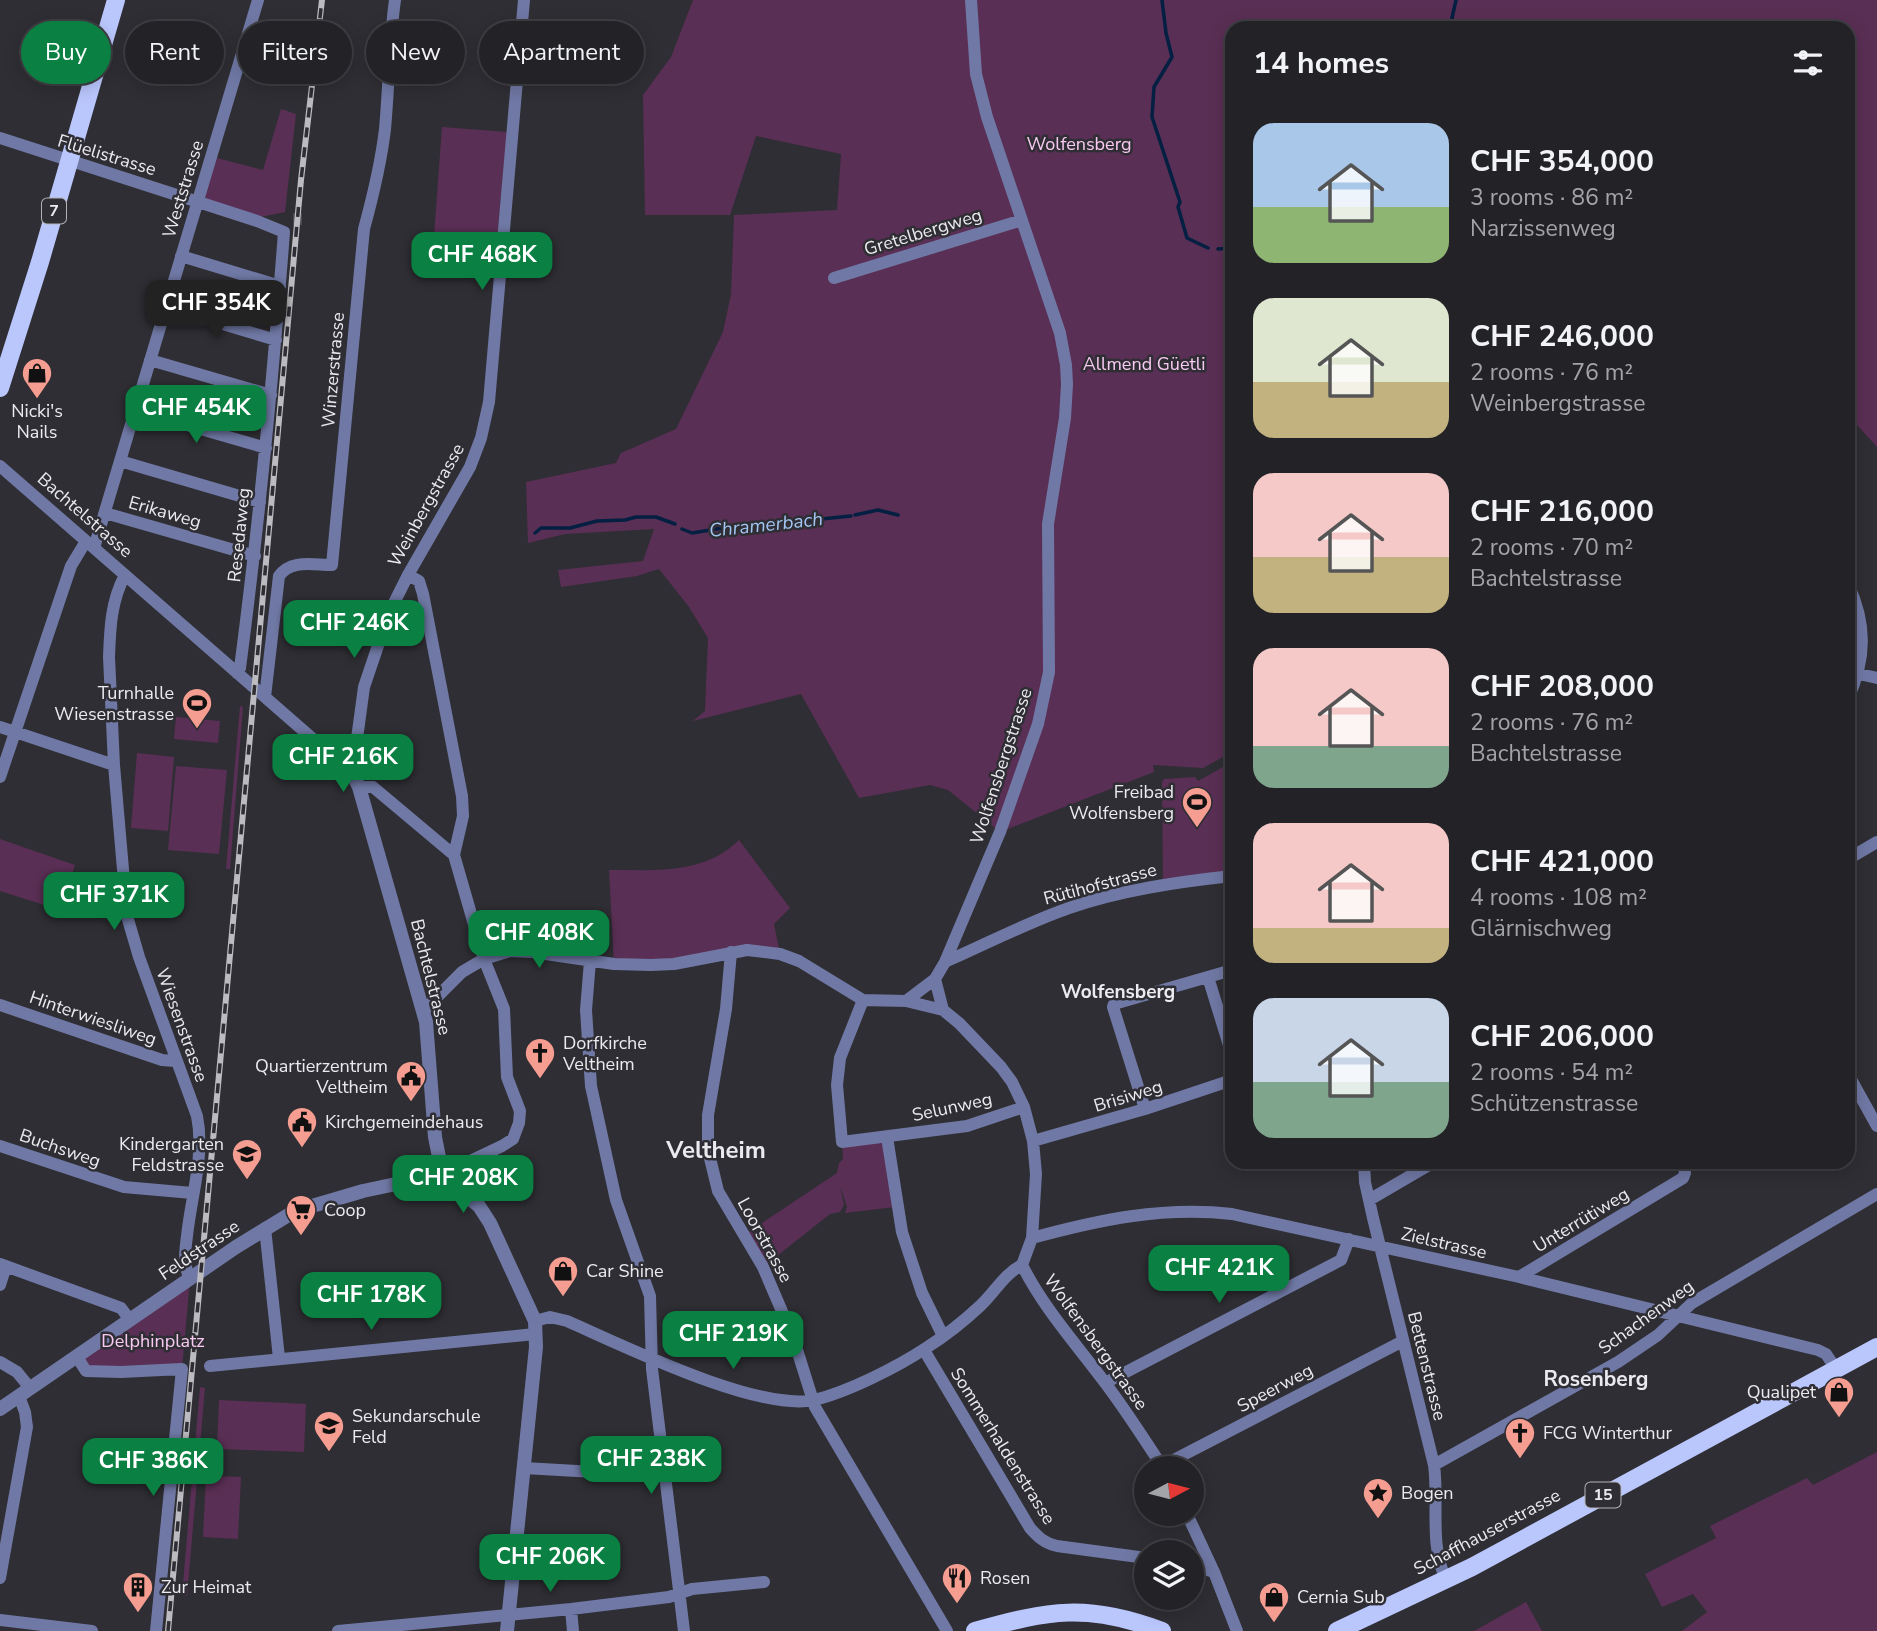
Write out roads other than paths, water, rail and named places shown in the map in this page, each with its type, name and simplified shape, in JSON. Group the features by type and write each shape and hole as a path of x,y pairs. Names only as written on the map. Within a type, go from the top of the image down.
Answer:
{"main road":[{"name":"7","path":"0,388 34,282 116,0"},
{"name":"Schaffhauserstrasse","path":"1337,1631 1446,1579 1877,1347"},
{"path":"975,1631 1027,1618 1072,1611 1113,1615 1162,1631"}],"street":[{"name":"Weststrasse","path":"0,777 71,566 90,545 105,513 258,0"},
{"name":"Winzerstrasse","path":"265,697 279,576 285,568 295,565 332,565 364,229 378,176 385,128 390,37 395,0"},
{"name":"Weinbergstrasse","path":"344,766 356,747 364,687 389,613 470,467 481,438 489,402 524,0"},
{"name":"Wolfensbergstrasse","path":"935,979 945,962 1000,832 1038,724 1049,672 1048,524 1065,418 1066,365 1052,308 987,117 976,74 971,0"},
{"name":"Flüelistrasse","path":"0,138 284,232"},
{"name":"Gretelbergweg","path":"834,278 1022,220"},
{"name":"Resedaweg","path":"237,673 255,556 284,232"},
{"path":"181,256 280,286"},
{"path":"166,307 275,340"},
{"path":"150,360 271,395"},
{"path":"135,410 266,448"},
{"path":"120,461 260,502"},
{"name":"Bachtelstrasse","path":"0,466 352,773 359,787 423,1011 435,1137 443,1174"},
{"name":"Erikaweg","path":"105,513 255,556"},
{"name":"Wiesenstrasse","path":"125,575 114,597 108,657 127,916 200,1131 184,1261 190,1279"},
{"path":"408,575 419,581 424,594 461,796 463,816 454,855 484,959 503,1009 507,1077 520,1111 513,1139 443,1174 479,1206 490,1223 535,1327 507,1631"},
{"path":"1855,603 1862,634 1859,674 1855,683"},
{"path":"1859,674 1877,678"},
{"path":"0,727 114,765"},
{"path":"359,787 373,787 454,855"},
{"path":"1855,855 1877,842"},
{"name":"Rütihofstrasse","path":"945,962 1071,907 1163,884 1225,877"},
{"path":"423,1011 451,981 484,959 510,951 590,961 662,965 747,950 780,954 799,961 863,1000 906,1002 943,1010 935,979 906,1002"},
{"name":"Loorstrasse","path":"731,953 726,1009 708,1115 708,1150 718,1191 763,1267 793,1337 815,1407 947,1631"},
{"path":"590,961 586,1010 591,1086 616,1200 650,1296 652,1357 684,1631"},
{"path":"1145,1109 1113,1007 1115,1004 1225,972"},
{"path":"1208,977 1225,1032"},
{"name":"Selunweg","path":"863,1000 840,1058 837,1084 842,1142 967,1126 1024,1107"},
{"name":"Hinterwiesliweg","path":"0,1005 162,1060 175,1060"},
{"name":"Wolfensbergstrasse","path":"943,1010 1001,1067 1024,1107 1033,1141 1036,1174 1032,1238 1022,1265 1068,1336 1105,1383 1155,1456"},
{"name":"Brisiweg","path":"1033,1141 1145,1109 1225,1082"},
{"path":"1855,1087 1877,1126"},
{"path":"887,1137 902,1232 922,1293 943,1336"},
{"name":"Buchsweg","path":"0,1146 124,1187 192,1194"},
{"name":"Bettenstrasse","path":"1365,1169 1369,1200 1434,1465 1437,1484 1437,1550 1446,1579"},
{"path":"1369,1200 1422,1169"},
{"name":"Unterrütiweg","path":"1519,1277 1683,1178 1683,1169"},
{"name":"Feldstrasse","path":"0,1409 265,1228 295,1211 363,1191 443,1174"},
{"name":"Schachenweg","path":"1434,1465 1618,1362 1658,1335 1692,1303 1877,1194"},
{"name":"Zielstrasse","path":"1032,1238 1107,1219 1153,1212 1198,1210 1232,1214 1519,1277 1818,1350 1826,1354 1836,1369"},
{"path":"265,1228 279,1358"},
{"path":"1105,1383 1341,1260 1349,1239"},
{"path":"0,1285 3,1265 121,1308 130,1320"},
{"path":"210,1366 535,1327 550,1317 567,1321 722,1385 764,1396 814,1400 889,1370 924,1350 981,1305 1012,1271 1022,1265"},
{"name":"Speerweg","path":"1184,1456 1403,1340"},
{"name":"Sommerhaldenstrasse","path":"924,1350 1030,1528 1039,1538 1057,1546 1134,1556"},
{"path":"77,1357 86,1371 182,1369 156,1631"},
{"path":"0,1362 17,1372 25,1392 27,1427 6,1514 0,1578"},
{"path":"524,1468 665,1476"},
{"path":"1193,1526 1237,1631"},
{"path":"1204,1568 1214,1572"},
{"path":"338,1631 418,1627 669,1597 692,1589 764,1582"},
{"path":"571,1608 573,1631"},
{"path":"0,1620 92,1631"}],"waterway":[{"path":"1162,0 1172,57 1154,87 1152,117 1180,202 1178,207 1187,238 1208,248"},
{"path":"1453,21 1456,0"},
{"path":"1218,249 1225,248"},
{"name":"Chramerbach","path":"855,515 878,510 898,515"},
{"name":"Chramerbach","path":"682,529 692,533 753,523 851,516"},
{"name":"Chramerbach","path":"535,533 541,528 570,528 597,521 636,517 656,517 675,524"}],"tunnel":[{"path":"293,219 302,219"}],"railway":[{"path":"168,1631 301,180 322,0"}],"place":[{"name":"Nicki's Nails","path":"37,400"},
{"name":"Turnhalle Wiesenstrasse","path":"197,730"},
{"name":"Freibad Wolfensberg","path":"1197,829"},
{"name":"Dorfkirche Veltheim","path":"540,1080"},
{"name":"Quartierzentrum Veltheim","path":"411,1103"},
{"name":"Kirchgemeindehaus","path":"302,1149"},
{"name":"Kindergarten Feldstrasse","path":"247,1181"},
{"name":"Coop","path":"301,1237"},
{"name":"Car Shine","path":"563,1298"},
{"name":"Qualipet","path":"1839,1419"},
{"name":"Sekundarschule Feld","path":"329,1453"},
{"name":"FCG Winterthur","path":"1520,1460"},
{"name":"Bogen","path":"1378,1520"},
{"name":"Rosen","path":"957,1605"},
{"name":"Zur Heimat","path":"138,1614"},
{"name":"Cernia Sub","path":"1274,1624"}],"district":[{"name":"Wolfensberg","path":"1118,992"},
{"name":"Veltheim","path":"716,1150"},
{"name":"Rosenberg","path":"1596,1379"}],"park label":[{"name":"Allmend Güetli","path":"1144,364"},
{"name":"Delphinplatz","path":"153,1341"}]}
